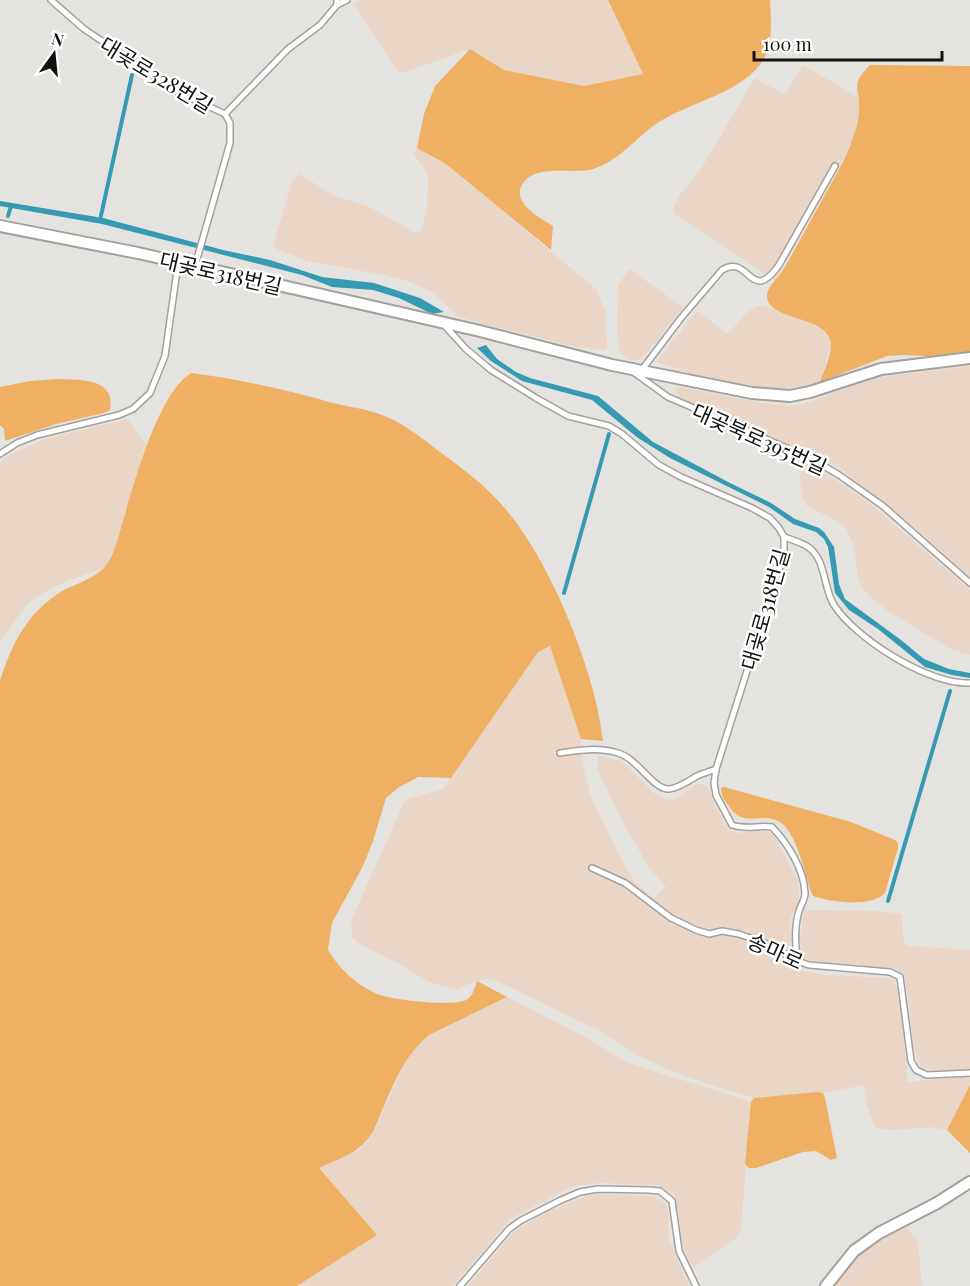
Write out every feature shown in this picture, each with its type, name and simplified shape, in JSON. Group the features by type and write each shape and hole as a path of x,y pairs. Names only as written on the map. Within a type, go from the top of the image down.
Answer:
{"street":[{"name":"대곶로318번길","path":"0,226 178,263 196,262 628,369 752,393 790,396 810,392 881,369 970,358"},
{"path":"826,1286 854,1251 879,1233 937,1203 970,1182"}],"lane":[{"name":"대곶로328번길","path":"51,0 84,29 180,93 225,114 230,123 230,143 196,262"},
{"path":"225,114 288,49 320,25 337,3 347,0"},
{"path":"641,371 681,318 722,270 729,266 736,266 756,280 763,281 770,278 836,166"},
{"path":"0,454 16,443 37,435 119,416 133,409 150,393 165,356 178,263"},
{"name":"대곶로318번길","path":"442,322 466,349 491,370 568,416 609,426 667,470 770,518 784,537 784,554 716,769 714,783 716,795 732,825 741,829 772,827 792,854 801,873 805,891 796,923 796,961"},
{"name":"대곶북로395번길","path":"628,369 668,397 812,459 839,475 883,506 970,583"},
{"path":"784,537 816,553 822,566 826,589 834,605 859,632 919,672 940,680 970,683"},
{"path":"560,753 592,749 623,755 636,763 657,786 663,789 681,786 716,769"},
{"name":"송마로","path":"592,868 625,883 671,918 709,934 722,931 739,934 767,944 796,961 823,967 890,972 900,976 911,1061 916,1070 927,1075 970,1073"},
{"path":"460,1286 501,1238 520,1221 580,1192 598,1189 660,1191 672,1201 679,1251 696,1286"}],"shaded area":[{"path":"360,0 608,0 644,74 584,86 504,70 470,49 399,74 354,4"},
{"path":"608,0 770,0 769,46 763,61 738,84 659,122 603,165 585,171 546,171 529,177 523,183 520,197 528,209 553,226 551,250 446,164 417,148 424,114 435,86 470,49 504,70 584,86 643,74"},
{"path":"803,65 858,97 860,110 846,154 775,281 674,213 673,208 681,193 701,169 755,78 785,95"},
{"path":"870,65 970,66 970,352 939,357 887,356 820,382 830,352 831,343 827,334 810,322 777,310 770,305 767,294 788,262 847,154 858,117 857,83"},
{"path":"417,148 446,164 596,289 605,312 607,346 605,350 573,346 469,320 456,315 435,294 410,282 307,261 276,249 274,243 292,181 300,174 334,196 368,206 415,233 421,231 427,207 428,181 426,171 413,153"},
{"path":"629,269 683,307 642,358 635,361 622,355 617,335 618,285"},
{"path":"757,306 765,306 807,321 826,332 831,344 820,382 804,388 769,389 693,374 656,362 697,311 728,334 747,312"},
{"path":"970,366 970,578 919,531 842,470 822,458 696,405 679,397 676,392 676,389 680,387 756,402 790,406 803,404 876,378"},
{"path":"191,373 262,385 382,415 410,430 479,482 520,527 553,584 568,617 591,682 603,741 581,739 550,646 538,652 451,778 418,777 386,798 363,866 332,923 328,950 342,969 354,980 382,996 420,1002 459,1002 470,996 477,981 507,997 429,1035 419,1044 402,1067 373,1132 367,1140 349,1154 319,1168 377,1235 297,1286 0,1286 0,681 16,641 40,608 64,590 96,574 108,563 158,419 168,399"},
{"path":"57,379 94,382 102,386 110,399 110,410 56,424 5,441 4,429 0,425 0,387"},
{"path":"127,419 146,444 116,545 104,568 62,583 36,597 25,607 0,642 0,463 10,455 45,439"},
{"path":"801,460 868,502 970,590 970,655 952,650 891,613 862,588 858,577 854,546 846,528 836,520 807,506 803,499 798,465"},
{"path":"550,646 581,739 582,762 591,797 635,882 653,899 666,887 648,866 623,822 598,771 598,756 622,761 654,793 667,800 673,800 697,784 703,784 708,788 729,830 739,833 763,831 774,836 797,878 799,893 798,902 790,920 791,964 804,971 824,975 888,978 895,981 908,1082 970,1077 970,1085 947,1130 930,1127 894,1130 875,1128 867,1105 864,1085 823,1093 754,1098 705,1083 639,1056 598,1030 499,982 487,979 456,989 429,982 358,943 352,937 351,921 405,800 443,789 538,652"},
{"path":"721,788 851,822 895,840 898,848 885,893 879,898 861,902 840,902 813,896 800,855 785,826 771,819 740,816 724,799"},
{"path":"804,910 878,911 902,914 903,936 905,943 910,946 970,950 970,1069 936,1071 920,1067 914,1049 905,977 902,973 892,968 803,959 800,939"},
{"path":"507,997 589,1039 626,1062 751,1102 741,1230 736,1238 693,1268 684,1252 675,1195 659,1185 599,1183 574,1186 510,1219 451,1286 297,1286 377,1235 319,1168 358,1151 367,1141 374,1132 406,1060 420,1042 429,1035"},
{"path":"970,1085 970,1153 947,1130"},
{"path":"823,1093 825,1098 837,1158 831,1160 816,1151 803,1152 756,1168 749,1168 745,1164 751,1102 754,1098"},
{"path":"599,1194 651,1196 664,1202 668,1208 669,1240 689,1286 468,1286 519,1228 549,1211 586,1196"},
{"path":"906,1227 918,1241 922,1286 832,1286 856,1257 870,1246"}],"water":[{"path":"0,201 103,218 270,260 322,277 374,283 420,298 444,312 432,314 399,298 373,290 332,287 302,275 102,224 0,206"},
{"path":"486,345 497,359 516,372 530,378 598,396 653,442 771,503 795,519 819,528 834,547 839,584 845,599 924,659 949,669 970,673 970,678 925,667 878,629 849,610 835,593 828,547 824,539 816,532 793,524 769,507 670,458 638,438 592,400 522,381 491,361 477,348"}],"waterway":[{"path":"100,220 132,75"},
{"path":"8,216 11,206"},
{"path":"564,593 609,434"},
{"path":"888,901 950,691"}]}
